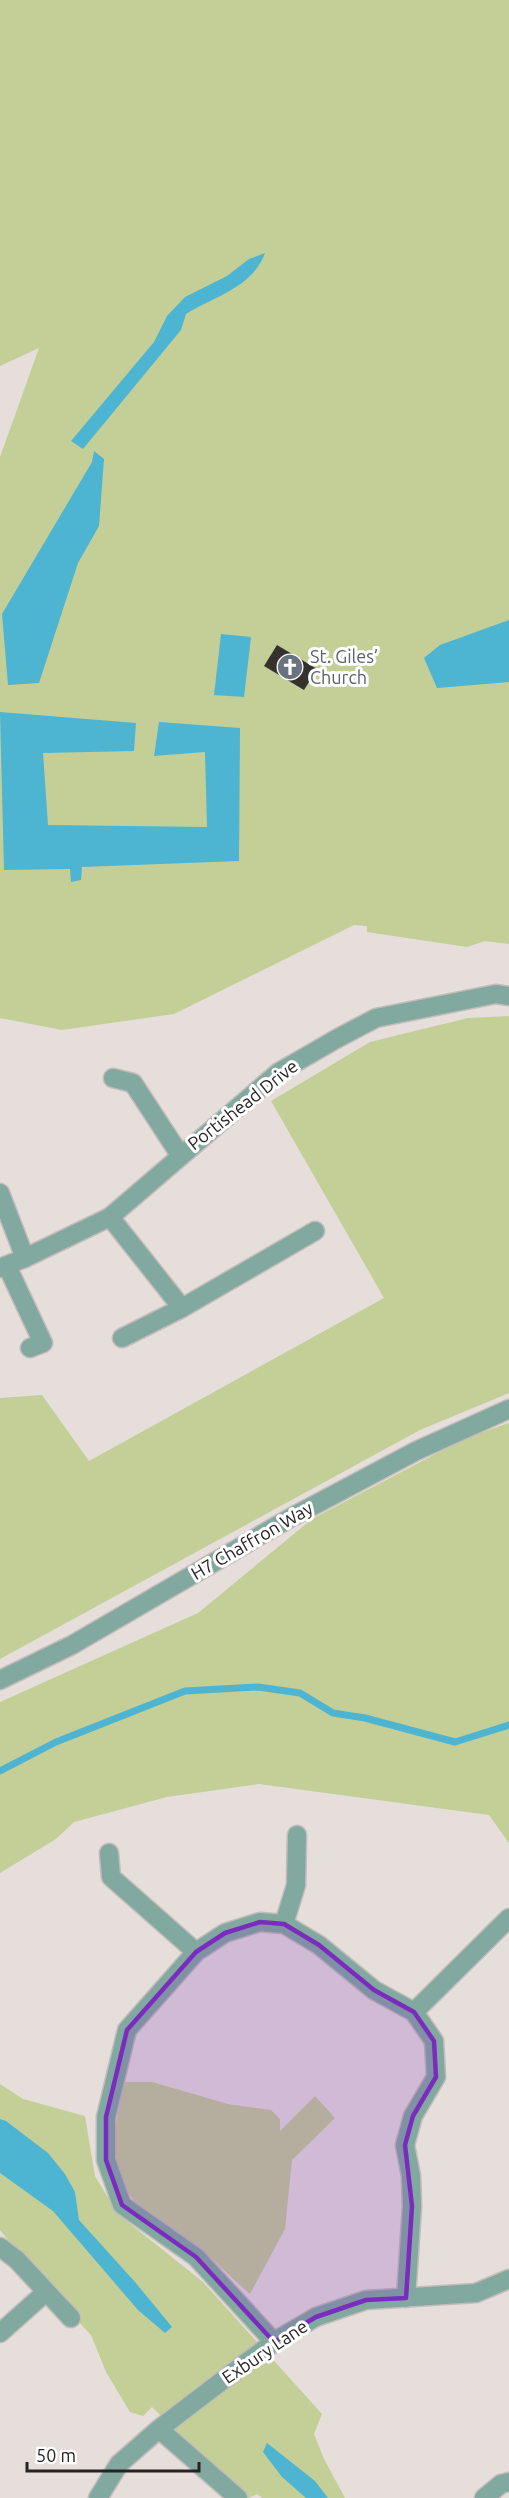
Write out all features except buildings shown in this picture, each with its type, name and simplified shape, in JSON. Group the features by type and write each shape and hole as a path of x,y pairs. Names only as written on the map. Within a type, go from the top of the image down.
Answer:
{"street":[{"name":"Portishead Drive","path":"4,1267 110,1217 279,1072 376,1018 496,994 509,996"},
{"path":"113,1078 133,1083 180,1155"},
{"path":"0,1192 26,1258"},
{"path":"110,1217 182,1308"},
{"path":"122,1338 182,1308 315,1231"},
{"path":"4,1267 44,1342 30,1348"},
{"name":"H7 Chaffron Way","path":"0,1680 72,1645 290,1518 416,1450 509,1409"},
{"path":"284,1924 296,1885 297,1835"},
{"path":"109,1853 111,1877 196,1952"},
{"path":"414,2012 509,1918"},
{"path":"274,2342 196,2257 122,2205 106,2160 106,2117 127,2030 196,1952 225,1933 260,1922 284,1924 319,1945 374,1990 414,2012 434,2041 436,2077 413,2116 405,2145 411,2176 412,2206 406,2298"},
{"path":"0,2247 17,2260 72,2318"},
{"name":"Exbury Lane","path":"98,2498 119,2464 159,2429 274,2342 316,2317 366,2300 476,2293 509,2279"},
{"path":"0,2333 46,2292"},
{"path":"159,2429 238,2498"},
{"path":"484,2498 501,2484 509,2482"}],"highlighted area":[{"path":"260,1922 284,1924 319,1945 374,1990 414,2012 434,2041 436,2077 413,2116 405,2145 412,2206 406,2298 366,2300 316,2317 274,2342 196,2257 122,2205 106,2160 106,2117 127,2030 196,1952 225,1933"}],"green space":[{"path":"0,0 509,0 509,944 485,941 467,947 367,932 367,926 354,925 174,1014 62,1030 0,1018 0,457 39,348 0,366"},
{"path":"509,1016 509,1393 420,1430 0,1659 0,1398 42,1395 89,1461 384,1298 271,1101 370,1042 468,1018"},
{"path":"509,1423 509,1843 489,1815 259,1784 167,1797 74,1822 56,1839 0,1873 0,1702 198,1613 312,1519 466,1438"},
{"path":"125,2082 152,2082 228,2104 271,2110 280,2119 280,2131 315,2096 335,2118 292,2160 285,2229 250,2294 195,2245 136,2203 124,2185 116,2156 115,2141 118,2111"},
{"path":"0,2084 23,2099 85,2116 95,2176 118,2214 203,2282 322,2414 314,2434 324,2459 345,2498 262,2498 257,2494 249,2498 230,2484 152,2407 143,2416 130,2412 106,2372 91,2335 46,2287 0,2230"}],"water":[{"path":"265,253 259,265 242,283 186,314 181,330 83,449 71,441 154,342 167,316 185,297 227,276 249,259"},
{"path":"94,451 104,459 99,526 78,563 39,683 8,685 2,614 92,462"},
{"path":"509,620 509,682 437,688 424,658 440,645"},
{"path":"221,634 251,637 244,697 214,695"},
{"path":"0,712 136,723 134,751 43,753 48,825 207,827 205,752 154,756 159,722 240,728 239,861 82,867 81,880 71,882 70,869 4,870"},
{"path":"0,2119 6,2121 48,2153 65,2174 75,2192 79,2220 172,2327 165,2333 138,2310 53,2211 0,2173"},
{"path":"267,2443 315,2481 328,2498 306,2498 282,2477 263,2452"}],"waterway":[{"path":"0,1771 56,1742 185,1691 258,1687 300,1693 333,1713 365,1718 455,1742 509,1725"}],"place":[{"name":"St. Giles’ Church","path":"290,667"}]}
